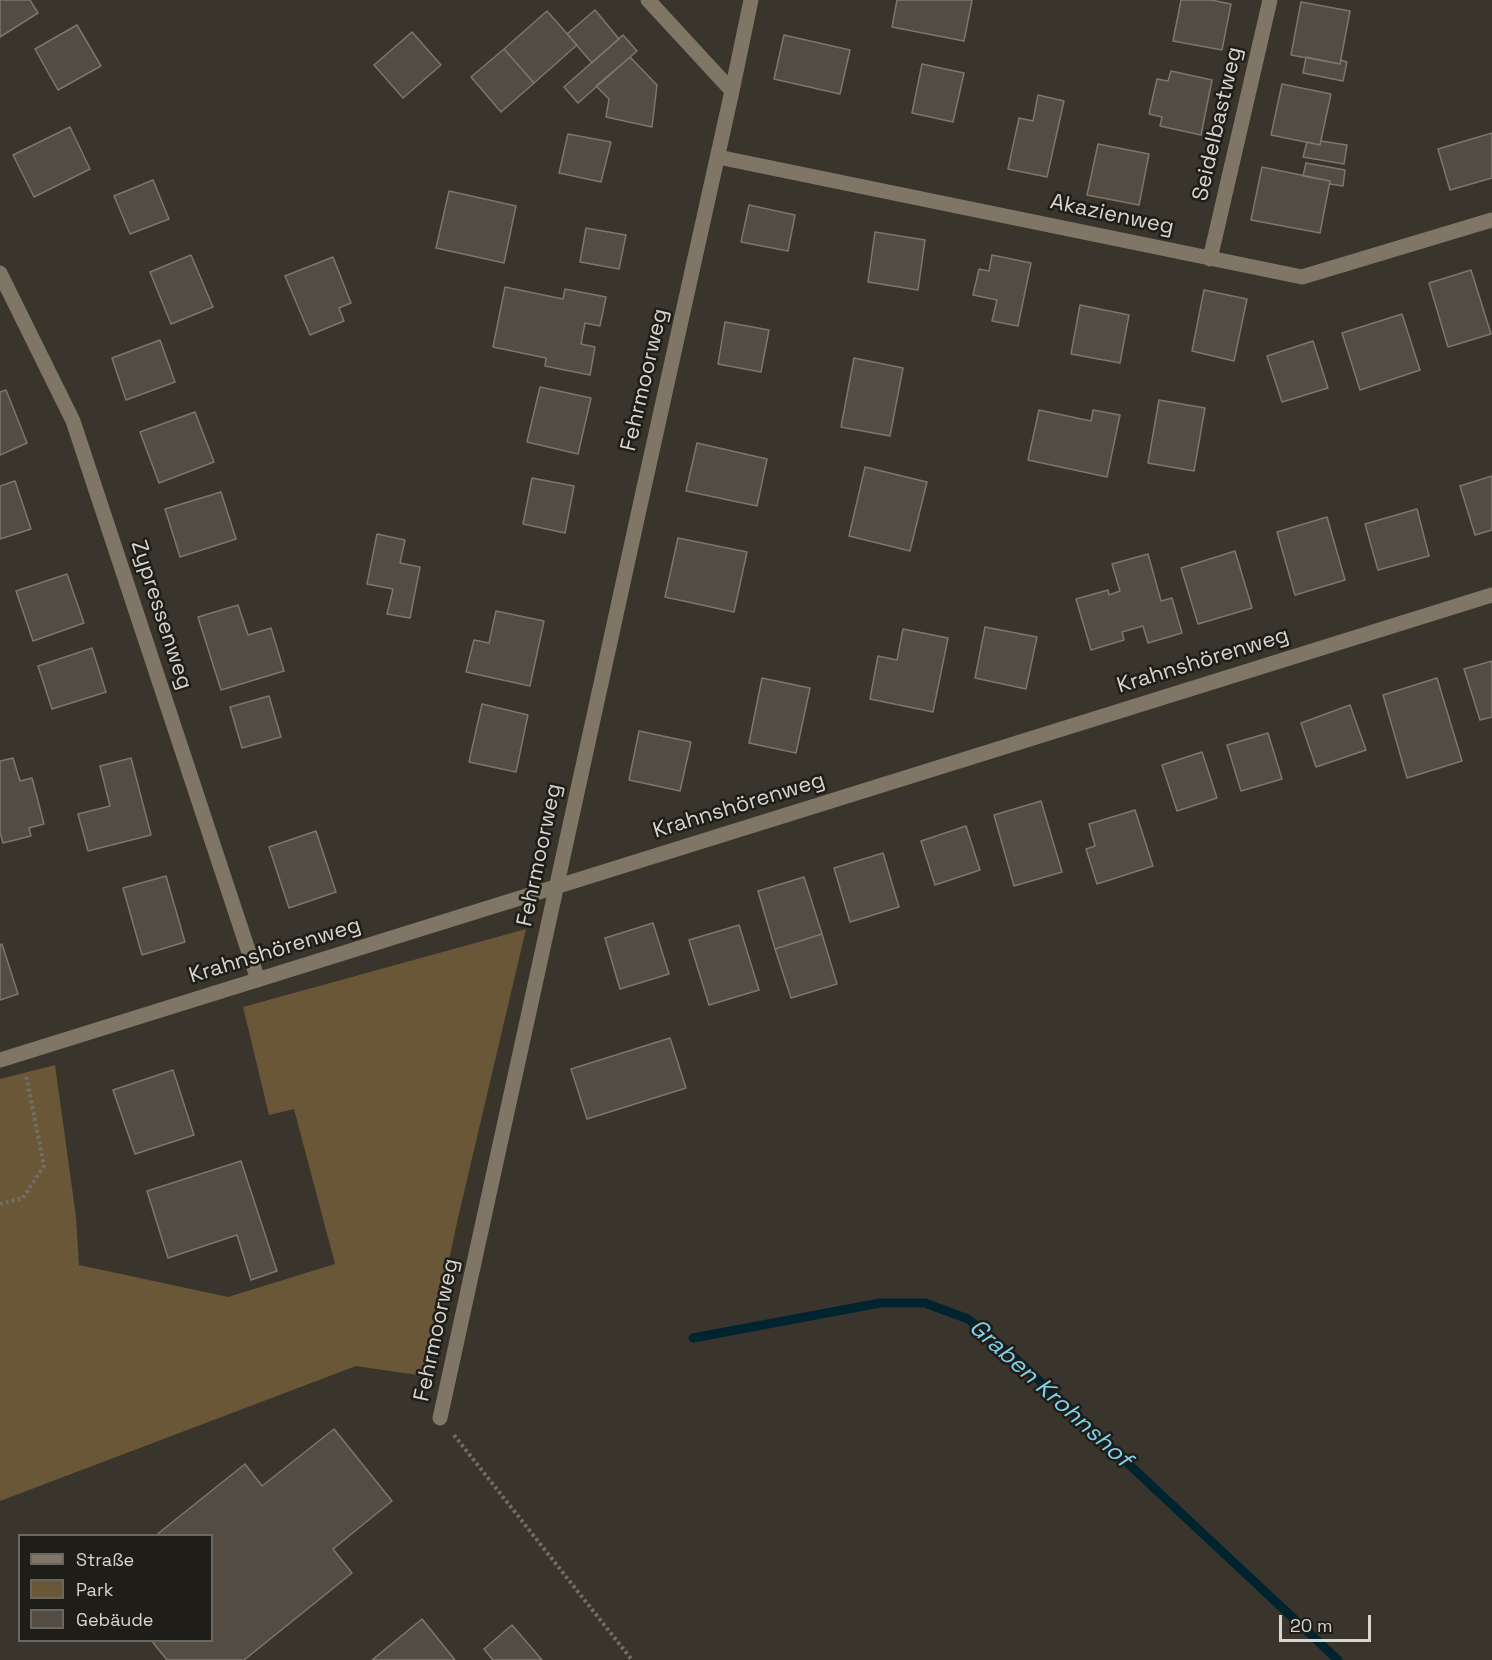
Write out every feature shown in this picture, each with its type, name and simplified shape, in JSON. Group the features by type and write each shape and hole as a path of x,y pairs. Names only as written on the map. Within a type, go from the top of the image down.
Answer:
{"street":[{"path":"648,0 732,91"},
{"name":"Fehrmoorweg","path":"440,1418 751,0"},
{"name":"Seidelbastweg","path":"1210,259 1270,0"},
{"name":"Akazienweg","path":"718,157 1302,278 1492,220"},
{"name":"Zypressenweg","path":"0,273 74,421 258,980"},
{"name":"Krahnshörenweg","path":"0,1060 1492,595"}],"path":[{"path":"0,1204 23,1198 44,1166 22,1053"},
{"name":"Fehrmoorweg","path":"440,1418 632,1660"}],"green space":[{"path":"526,929 458,1218 424,1376 356,1366 0,1501 0,1079 55,1065 76,1217 79,1265 228,1297 335,1264 294,1109 269,1115 243,1007"}],"building":[{"path":"0,0 30,0 38,13 0,37"},
{"path":"897,0 972,0 964,41 892,27"},
{"path":"1181,0 1211,0 1231,4 1222,50 1173,41"},
{"path":"1301,2 1350,11 1340,64 1291,55"},
{"path":"595,10 619,39 592,63 567,34"},
{"path":"547,11 577,45 534,83 504,49"},
{"path":"77,25 101,66 58,90 35,49"},
{"path":"412,32 441,65 403,98 374,65"},
{"path":"623,35 637,51 578,103 564,87"},
{"path":"784,35 850,50 840,94 774,79"},
{"path":"504,49 534,83 501,112 471,77"},
{"path":"630,57 657,85 652,127 606,117 609,99 596,86"},
{"path":"1306,57 1340,64 1341,60 1347,62 1343,81 1303,73"},
{"path":"922,64 964,73 953,122 912,113"},
{"path":"1171,71 1212,80 1201,135 1160,126 1162,117 1149,114 1157,79 1168,81"},
{"path":"1282,84 1331,94 1320,145 1271,135"},
{"path":"1038,95 1064,101 1047,177 1008,169 1019,118 1033,121"},
{"path":"70,127 90,169 34,197 13,155"},
{"path":"1492,133 1492,178 1450,190 1438,149"},
{"path":"568,134 611,142 601,182 559,173"},
{"path":"1321,141 1347,145 1344,164 1303,157 1307,142 1320,145"},
{"path":"1098,144 1149,154 1139,205 1087,195"},
{"path":"1306,163 1345,170 1343,186 1303,176"},
{"path":"1262,167 1330,181 1320,233 1251,220"},
{"path":"153,180 169,219 130,234 114,196"},
{"path":"449,191 516,206 504,263 436,248"},
{"path":"749,205 795,215 788,251 741,242"},
{"path":"586,228 626,235 619,269 580,262"},
{"path":"875,232 925,240 918,290 868,282"},
{"path":"191,255 213,307 171,324 150,272"},
{"path":"992,255 1031,263 1018,326 992,321 997,300 973,295 979,269 989,271"},
{"path":"333,257 351,303 339,308 344,321 310,335 285,276"},
{"path":"1471,270 1491,334 1448,347 1429,283"},
{"path":"505,287 563,299 565,289 606,297 600,326 585,323 581,344 595,347 590,375 545,366 546,358 493,347"},
{"path":"1204,290 1247,299 1234,361 1192,351"},
{"path":"1080,305 1129,315 1120,363 1071,354"},
{"path":"1402,314 1420,370 1360,390 1342,333"},
{"path":"725,322 769,330 761,372 718,364"},
{"path":"160,340 175,382 126,400 112,358"},
{"path":"1313,341 1328,388 1282,402 1267,356"},
{"path":"854,358 903,368 890,436 841,427"},
{"path":"540,387 591,398 578,454 527,442"},
{"path":"6,390 27,443 0,455 0,392"},
{"path":"1159,400 1205,408 1194,471 1148,463"},
{"path":"1039,410 1091,421 1093,410 1120,415 1107,477 1028,460"},
{"path":"195,412 214,462 159,483 140,432"},
{"path":"697,443 767,459 757,506 686,491"},
{"path":"865,467 927,482 910,551 849,536"},
{"path":"1492,476 1492,530 1475,535 1460,486"},
{"path":"532,478 574,486 565,533 523,524"},
{"path":"15,481 31,529 0,539 0,486"},
{"path":"221,492 236,539 180,557 165,509"},
{"path":"1417,509 1429,556 1378,570 1365,524"},
{"path":"1327,517 1345,580 1295,595 1277,532"},
{"path":"377,534 405,540 400,563 420,567 410,618 387,614 393,589 367,584"},
{"path":"678,538 747,552 734,612 665,597"},
{"path":"1235,551 1252,608 1198,624 1181,568"},
{"path":"1148,554 1161,601 1172,598 1182,633 1148,643 1143,626 1122,632 1124,640 1091,650 1076,599 1108,590 1109,595 1120,591 1112,564"},
{"path":"67,574 84,623 33,641 16,591"},
{"path":"238,605 248,635 271,628 284,671 221,690 198,617"},
{"path":"496,611 544,621 530,686 466,672 474,640 489,643"},
{"path":"985,627 1037,637 1026,689 975,678"},
{"path":"903,629 948,638 933,712 870,699 878,656 897,660"},
{"path":"92,648 106,692 52,709 38,666"},
{"path":"1492,661 1492,717 1480,720 1464,669"},
{"path":"762,678 810,688 796,753 749,743"},
{"path":"1437,678 1462,761 1407,778 1383,695"},
{"path":"269,696 281,737 242,748 230,707"},
{"path":"482,704 528,715 516,772 469,762"},
{"path":"1350,705 1366,750 1316,767 1301,723"},
{"path":"639,731 691,742 680,791 629,780"},
{"path":"1268,733 1282,779 1241,791 1227,745"},
{"path":"1202,752 1217,798 1177,811 1162,765"},
{"path":"13,758 20,781 32,778 44,824 29,828 31,836 3,843 0,832 0,761"},
{"path":"131,758 151,835 88,851 78,814 110,806 100,766"},
{"path":"1041,801 1062,872 1014,886 994,815"},
{"path":"1135,810 1153,866 1097,884 1086,849 1095,846 1089,824"},
{"path":"966,826 980,870 935,885 921,841"},
{"path":"316,831 336,892 289,908 269,847"},
{"path":"883,853 899,907 850,922 834,868"},
{"path":"166,876 185,942 142,955 123,888"},
{"path":"804,877 822,934 775,949 758,891"},
{"path":"653,923 669,974 620,989 605,938"},
{"path":"739,925 759,990 709,1005 689,940"},
{"path":"822,934 837,984 791,998 775,949"},
{"path":"2,944 18,994 0,1000 0,945"},
{"path":"670,1038 686,1088 587,1119 571,1069"},
{"path":"173,1070 194,1135 135,1154 113,1090"},
{"path":"241,1161 277,1271 251,1280 237,1235 168,1258 147,1191"},
{"path":"334,1429 392,1501 333,1549 352,1573 244,1660 167,1660 153,1642 213,1642 213,1534 158,1534 245,1464 262,1486"},
{"path":"422,1619 455,1660 372,1660"},
{"path":"512,1625 542,1660 493,1660 484,1649"}],"waterway":[{"name":"Graben Krohnshof","path":"693,1338 880,1303 925,1303 968,1319 1012,1355 1338,1660"}]}
